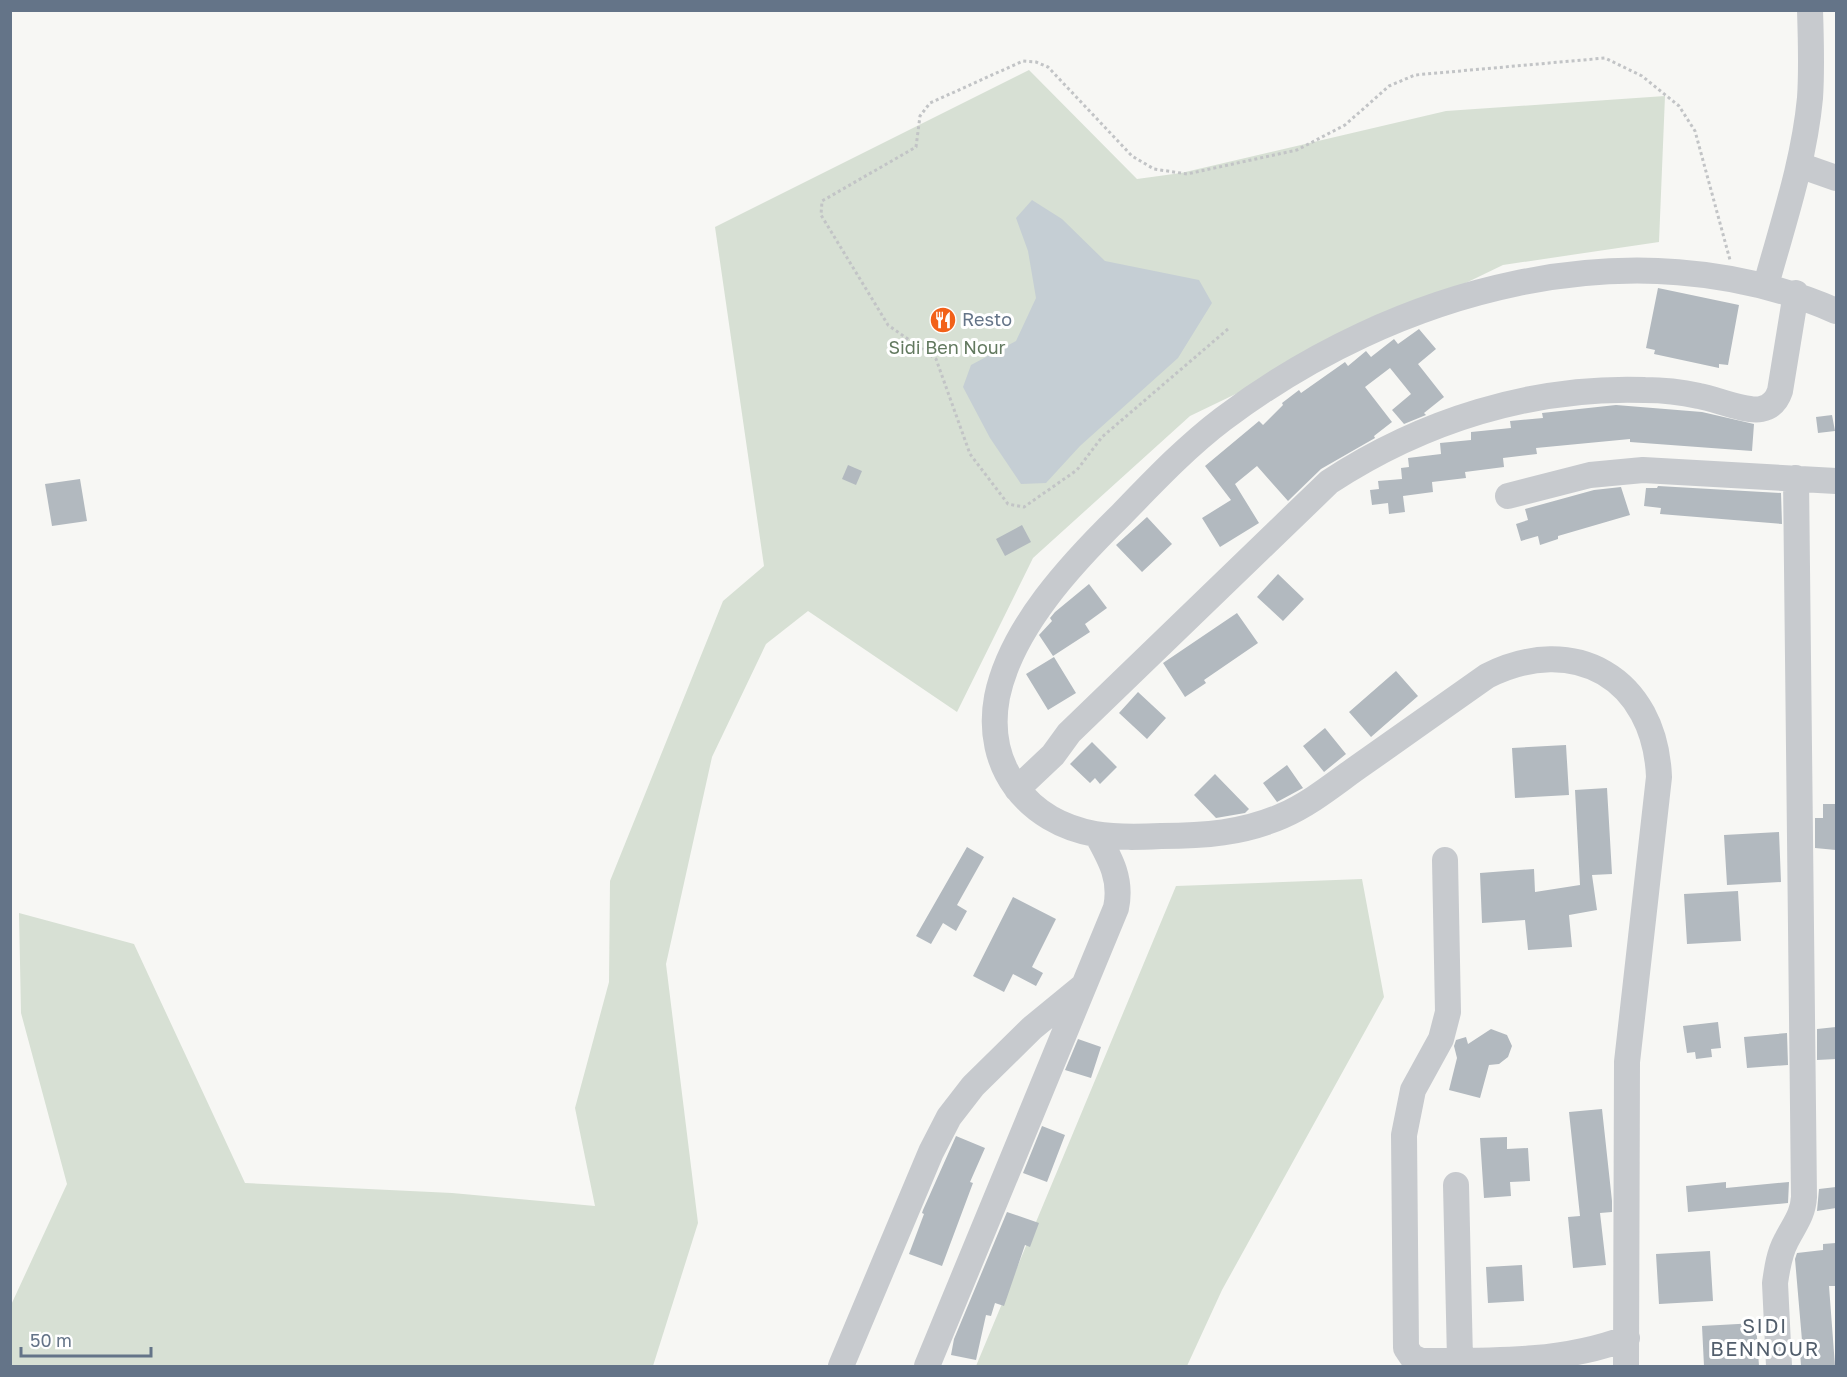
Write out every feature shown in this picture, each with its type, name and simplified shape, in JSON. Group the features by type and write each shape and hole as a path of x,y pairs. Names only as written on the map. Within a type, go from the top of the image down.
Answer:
{"street":[{"path":"1766,285 1799,165 1811,80 1809,10"},
{"path":"1799,165 1836,178"},
{"path":"1626,1366 1628,1062 1659,777 1658,752 1651,728 1640,706 1624,688 1604,673 1581,663 1557,658 1533,659 1509,665 1487,676 1300,808 1278,818 1208,836 1097,835 1060,824 1042,814 1017,789 1001,758 995,715 998,693 1005,673 1034,617 1069,566 1169,467 1223,420 1336,347 1392,320 1451,299 1511,284 1573,274 1635,271 1697,273 1766,285 1796,293 1836,311"},
{"path":"1017,789 1053,755 1069,733 1329,482 1357,464 1408,437 1450,420 1517,402 1553,396 1645,390 1699,395 1754,410 1766,408 1775,401 1780,391 1796,293"},
{"path":"1508,496 1590,475 1643,470 1836,481"},
{"path":"1779,1366 1775,1283 1777,1269 1785,1243 1802,1215 1804,1197 1796,478"},
{"path":"1042,814 1045,784 1053,755"},
{"path":"927,1366 1085,985 1118,899 1116,871 1097,835"},
{"path":"1445,860 1448,1012 1441,1039 1413,1090 1404,1135 1408,1353 1416,1359 1460,1360 1566,1355 1606,1346 1627,1338"},
{"path":"841,1366 931,1152 949,1117 973,1086 1032,1028 1085,985"},
{"path":"1456,1185 1460,1360"}],"path":[{"path":"1228,328 1102,437 1077,470 1024,507 1008,504 970,454 936,359 888,325 821,214 822,201 916,147 920,116 930,103 1023,61 1036,62 1048,67 1138,160 1166,172 1187,174 1297,150 1358,117 1389,86 1415,75 1605,58 1656,84 1687,118 1700,145 1735,279"}],"green space":[{"name":"Sidi Ben Nour","path":"1029,70 1137,179 1181,173 1446,111 1665,96 1659,242 1503,265 1190,416 1033,558 957,712 808,611 766,644 712,757 666,964 698,1223 653,1366 11,1366 11,1305 67,1184 21,1013 19,913 134,944 245,1183 452,1193 595,1206 575,1108 609,982 610,881 723,601 764,566 715,227"},
{"path":"1362,879 1384,997 1222,1290 1187,1366 976,1366 1176,886"}],"shaded area":[{"path":"1032,200 1062,219 1105,261 1199,280 1212,303 1178,358 1080,446 1046,483 1021,484 990,438 963,387 971,365 1016,341 1036,298 1028,251 1016,218"}],"building":[{"path":"1658,288 1739,305 1728,365 1719,364 1719,368 1654,354 1655,350 1646,348"},
{"path":"1419,329 1436,349 1418,364 1444,397 1424,413 1426,415 1404,424 1392,410 1411,394 1390,368 1365,387 1392,422 1374,436 1375,438 1321,469 1288,501 1257,466 1235,484 1259,523 1220,547 1202,518 1231,500 1205,466 1259,421 1263,425 1283,405 1282,403 1299,390 1301,393 1345,362 1348,366 1366,351 1371,357 1394,339 1398,344"},
{"path":"1616,405 1702,412 1754,424 1752,451 1630,442 1630,439 1536,448 1537,454 1503,458 1504,467 1465,472 1466,478 1432,482 1433,492 1403,496 1405,512 1389,514 1388,503 1372,505 1370,490 1379,489 1378,481 1402,479 1401,468 1409,467 1408,458 1441,454 1440,443 1471,440 1471,432 1511,428 1510,421 1543,418 1542,413"},
{"path":"1832,415 1835,431 1818,433 1816,417"},
{"path":"848,465 862,471 856,485 842,479"},
{"path":"80,479 87,521 52,526 45,484"},
{"path":"1658,486 1781,493 1782,524 1660,514 1661,508 1644,506 1646,488 1657,488"},
{"path":"1621,487 1630,515 1558,536 1558,539 1540,545 1538,536 1521,541 1516,524 1528,520 1525,509 1594,490"},
{"path":"1147,517 1172,544 1142,572 1116,545"},
{"path":"1022,525 1031,542 1005,556 996,539"},
{"path":"1278,574 1304,599 1283,621 1257,597"},
{"path":"1089,584 1107,608 1085,624 1090,632 1053,656 1039,635 1052,621 1050,618 1055,612"},
{"path":"1237,613 1258,643 1204,680 1206,683 1185,697 1163,663"},
{"path":"1054,657 1076,693 1048,710 1026,674"},
{"path":"1396,671 1418,696 1371,737 1349,712"},
{"path":"1138,692 1166,718 1147,739 1119,713"},
{"path":"1325,728 1346,754 1324,772 1303,746"},
{"path":"1092,742 1117,767 1100,784 1095,778 1090,783 1070,764"},
{"path":"1566,745 1569,795 1515,798 1512,748"},
{"path":"1287,765 1303,788 1277,802 1263,783"},
{"path":"1215,774 1249,809 1245,813 1216,818 1194,795"},
{"path":"1607,788 1612,874 1592,875 1597,910 1569,915 1572,947 1528,950 1525,920 1482,923 1480,873 1534,869 1535,892 1580,885 1575,790"},
{"path":"1823,804 1836,804 1836,850 1815,848 1815,818 1823,818"},
{"path":"1779,832 1781,882 1727,885 1724,835"},
{"path":"967,847 984,857 957,905 967,911 956,931 943,923 931,944 916,936"},
{"path":"1738,891 1741,941 1687,944 1684,894"},
{"path":"1013,897 1056,919 1032,967 1043,973 1036,986 1013,974 1004,992 973,976"},
{"path":"1718,1022 1721,1048 1711,1049 1712,1057 1696,1059 1695,1052 1687,1053 1683,1026"},
{"path":"1836,1027 1836,1059 1817,1060 1817,1029"},
{"path":"1491,1029 1507,1035 1512,1046 1508,1057 1499,1064 1489,1065 1480,1098 1449,1090 1457,1058 1454,1046 1456,1040 1466,1037 1468,1044"},
{"path":"1787,1033 1788,1065 1747,1068 1744,1037"},
{"path":"1078,1039 1101,1047 1091,1078 1065,1070"},
{"path":"1602,1109 1612,1201 1612,1212 1600,1213 1606,1265 1573,1268 1568,1217 1580,1216 1569,1112"},
{"path":"1042,1126 1065,1135 1047,1182 1023,1173"},
{"path":"956,1136 985,1148 970,1182 973,1183 942,1266 909,1254 924,1214 923,1210"},
{"path":"1507,1137 1507,1149 1528,1148 1530,1181 1510,1182 1511,1196 1484,1198 1480,1138"},
{"path":"1726,1182 1726,1188 1789,1182 1788,1203 1688,1212 1686,1186"},
{"path":"1836,1187 1836,1208 1817,1211 1819,1189"},
{"path":"1007,1212 1039,1223 1030,1247 1025,1245 1004,1306 995,1303 991,1316 986,1315 976,1360 951,1355 954,1339"},
{"path":"1836,1243 1836,1286 1829,1286 1835,1366 1801,1366 1800,1352 1803,1352 1795,1259 1797,1253 1823,1250 1823,1244"},
{"path":"1710,1251 1713,1301 1659,1304 1656,1254"},
{"path":"1522,1265 1524,1301 1488,1303 1486,1267"},
{"path":"1756,1323 1759,1366 1704,1366 1702,1326"}],"place":[{"name":"Resto","path":"943,320"}],"district":[{"name":"SIDI BENNOUR","path":"1765,1338"}]}
